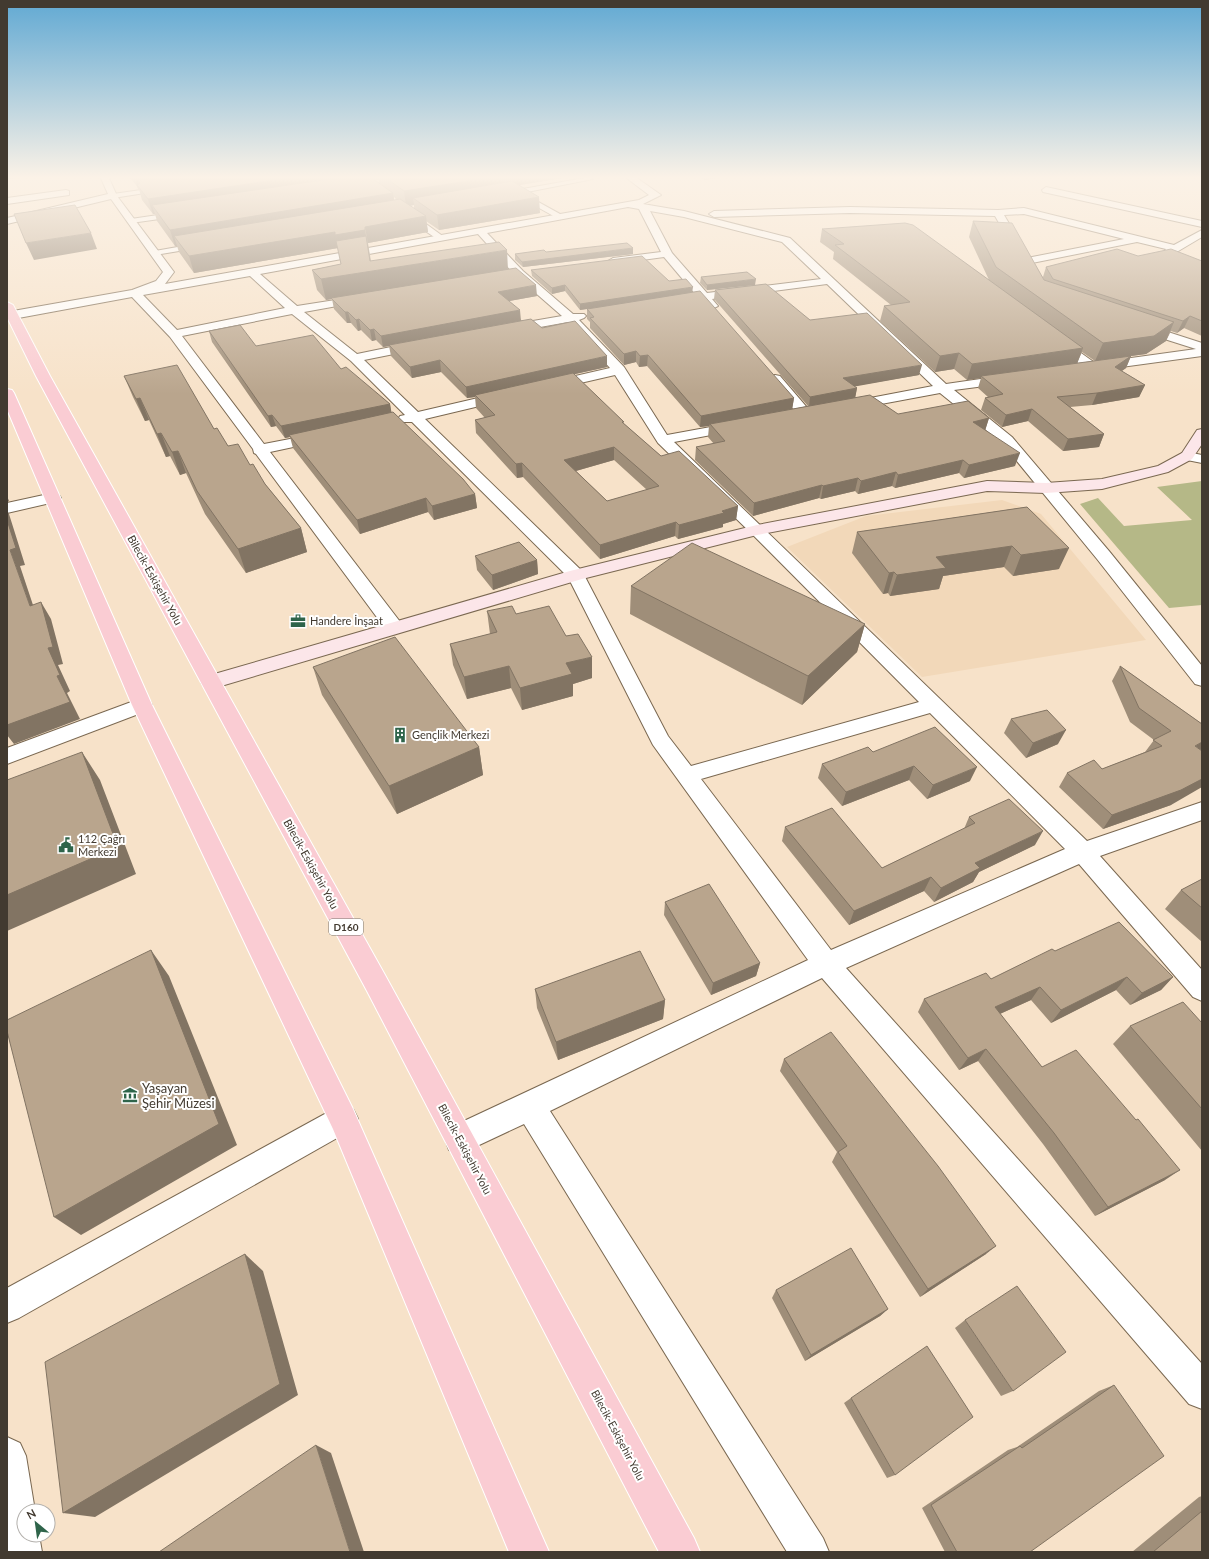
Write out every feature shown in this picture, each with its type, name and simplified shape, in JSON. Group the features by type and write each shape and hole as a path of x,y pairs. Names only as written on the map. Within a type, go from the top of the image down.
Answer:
{"main road":[{"name":"Bilecik-Eskişehir Yolu","path":"10,310 43,376 460,1139 680,1552"},
{"path":"7,393 142,705 343,1119 529,1552"}],"street":[{"path":"135,293 160,283 169,272 152,249"},
{"path":"10,310 135,293 375,249"},
{"path":"497,249 519,273 570,317 619,370 663,440 757,530 1083,852 1202,989"},
{"path":"664,249 667,254 718,314"},
{"path":"795,249 943,388 1007,440 1103,555 1202,679"},
{"path":"1020,249 1027,261 1032,274"},
{"path":"1027,261 1090,249"},
{"path":"1173,249 1169,252 1172,256 1202,268"},
{"path":"605,262 667,254"},
{"path":"251,271 294,310 355,358 416,416 576,575 660,740 826,964 1202,1391"},
{"path":"503,275 534,271"},
{"path":"664,302 828,281"},
{"path":"135,293 174,334 259,450 394,627"},
{"path":"174,334 294,310 372,297"},
{"path":"493,332 593,313"},
{"path":"1130,324 1202,347"},
{"path":"1048,334 1092,367"},
{"path":"355,358 432,343"},
{"path":"1076,370 1202,352"},
{"path":"536,389 619,370"},
{"path":"769,372 805,414"},
{"path":"836,408 943,388 1021,377"},
{"path":"394,421 514,394"},
{"path":"790,416 820,411"},
{"path":"663,440 752,423"},
{"path":"211,682 394,627 576,575 757,530 987,486 1046,488 1102,484 1164,469 1195,457 1202,433"},
{"path":"259,450 334,434"},
{"path":"7,508 53,498"},
{"path":"7,756 142,705"},
{"path":"686,775 935,706"},
{"path":"460,1139 826,964 1083,852 1202,811"},
{"path":"530,1106 809,1552"},
{"path":"7,1306 343,1119"},
{"path":"7,1456 22,1552"}],"lane":[{"path":"155,253 180,249"}],"shaded area":[{"path":"1002,500 1041,514 1146,640 922,677 787,547 866,516"}],"green space":[{"path":"1202,481 1202,605 1169,608 1080,504 1098,498 1124,526 1192,520 1157,487"}],"building":[{"path":"184,249 233,249 189,256"},
{"path":"338,249 368,249 370,261 453,249 506,249 507,250 321,279 312,270 341,264"},
{"path":"575,249 627,249 522,262 515,254 544,250 546,252"},
{"path":"840,249 946,249 1083,348 972,364 959,353 940,356 884,306 910,302"},
{"path":"987,249 1026,249 1044,280 1174,322 1154,336 1103,343 996,267"},
{"path":"1117,249 1138,256 1171,249 1202,261 1202,321 1190,316 1183,321 1053,279 1046,267"},
{"path":"642,256 669,281 686,279 693,287 580,304 565,285 552,288 531,270"},
{"path":"516,268 536,285 498,292 520,310 381,336 374,329 370,330 359,319 356,320 348,312 345,312 331,298"},
{"path":"747,272 756,279 707,285 701,277"},
{"path":"766,284 810,320 867,313 922,365 843,378 857,388 810,397 715,290"},
{"path":"700,291 794,398 701,416 648,355 640,356 636,351 624,354 590,318 594,317 587,309"},
{"path":"531,319 542,328 575,321 607,356 466,387 440,360 410,367 389,345"},
{"path":"240,325 256,346 313,335 341,369 346,367 390,404 281,426 272,415 268,416 209,331"},
{"path":"1131,356 1115,367 1145,385 1097,393 1057,397 1104,434 1068,439 1032,409 1006,415 985,398 1003,394 981,376"},
{"path":"177,365 214,429 217,428 228,446 238,444 250,465 253,464 265,484 301,528 238,549 197,491 178,451 172,452 161,433 157,434 140,398 136,399 124,376"},
{"path":"573,373 624,422 622,422 661,456 679,451 738,506 722,511 724,513 679,525 676,522 600,545 522,463 516,464 475,420 495,415 475,395","holes":["614,447 659,486 607,501 564,460"]},
{"path":"870,395 898,414 968,401 989,418 973,422 1020,453 969,465 963,460 898,475 896,472 861,481 858,478 822,485 754,503 696,447 725,441 710,424"},
{"path":"393,412 463,479 475,494 432,506 426,498 357,520 289,435"},
{"path":"1027,507 1069,548 1021,555 1012,546 936,557 946,568 897,575 894,572 889,573 857,532"},
{"path":"7,520 16,548 10,550 30,606 41,602 53,647 48,648 60,675 57,676 70,702 7,725"},
{"path":"519,542 537,560 492,575 475,556"},
{"path":"692,543 865,624 808,676 631,586"},
{"path":"512,606 516,614 549,606 566,636 578,634 592,657 566,663 572,674 520,688 509,666 464,677 450,644 497,632 487,611"},
{"name":"Gençlik Merkezi","path":"395,637 479,747 389,786 313,667"},
{"path":"1120,666 1202,724 1202,742 1195,746 1202,751 1202,779 1181,790 1112,815 1067,773 1094,760 1102,769 1162,746 1153,740 1171,731 1139,708"},
{"path":"1047,710 1066,730 1033,743 1011,719"},
{"path":"935,727 977,767 933,785 914,766 846,792 822,764 868,747 873,752"},
{"name":"112 Çağrı Merkezi","path":"82,752 118,847 7,895 7,780"},
{"path":"1009,799 1043,831 975,863 980,868 941,888 931,877 854,911 785,827 832,808 882,868 975,823 969,817"},
{"path":"1202,879 1202,908 1181,890"},
{"path":"709,884 760,963 713,983 665,902"},
{"path":"1119,922 1173,977 1142,993 1127,977 1061,1010 1040,987 995,1007 1042,1067 1076,1050 1136,1120 1138,1119 1180,1170 1108,1207 1054,1133 986,1049 968,1058 924,999 986,973 991,979 1052,949 1055,951"},
{"name":"Yaşayan Şehir Müzesi","path":"151,950 219,1124 54,1217 7,1031 7,1020"},
{"path":"640,951 665,1000 556,1042 535,989"},
{"path":"1183,1002 1202,1023 1202,1109 1130,1026"},
{"path":"831,1032 938,1166 996,1246 928,1289 838,1152 847,1146 784,1059"},
{"path":"851,1248 888,1309 811,1355 776,1290"},
{"path":"245,1254 280,1384 63,1513 45,1362"},
{"path":"1017,1286 1066,1352 1013,1391 965,1320"},
{"path":"927,1346 973,1417 895,1475 851,1398"},
{"path":"1114,1385 1164,1456 1030,1552 957,1552 931,1505 1020,1446 1022,1448"},
{"path":"316,1445 350,1552 159,1552"},
{"path":"1202,1511 1202,1552 1153,1552"}],"place":[{"name":"Handere İnşaat","path":"298,621"},
{"name":"Gençlik Merkezi","path":"400,735"},
{"name":"112 Çağrı Merkezi","path":"66,845"},
{"name":"Yaşayan Şehir Müzesi","path":"130,1095"}]}
